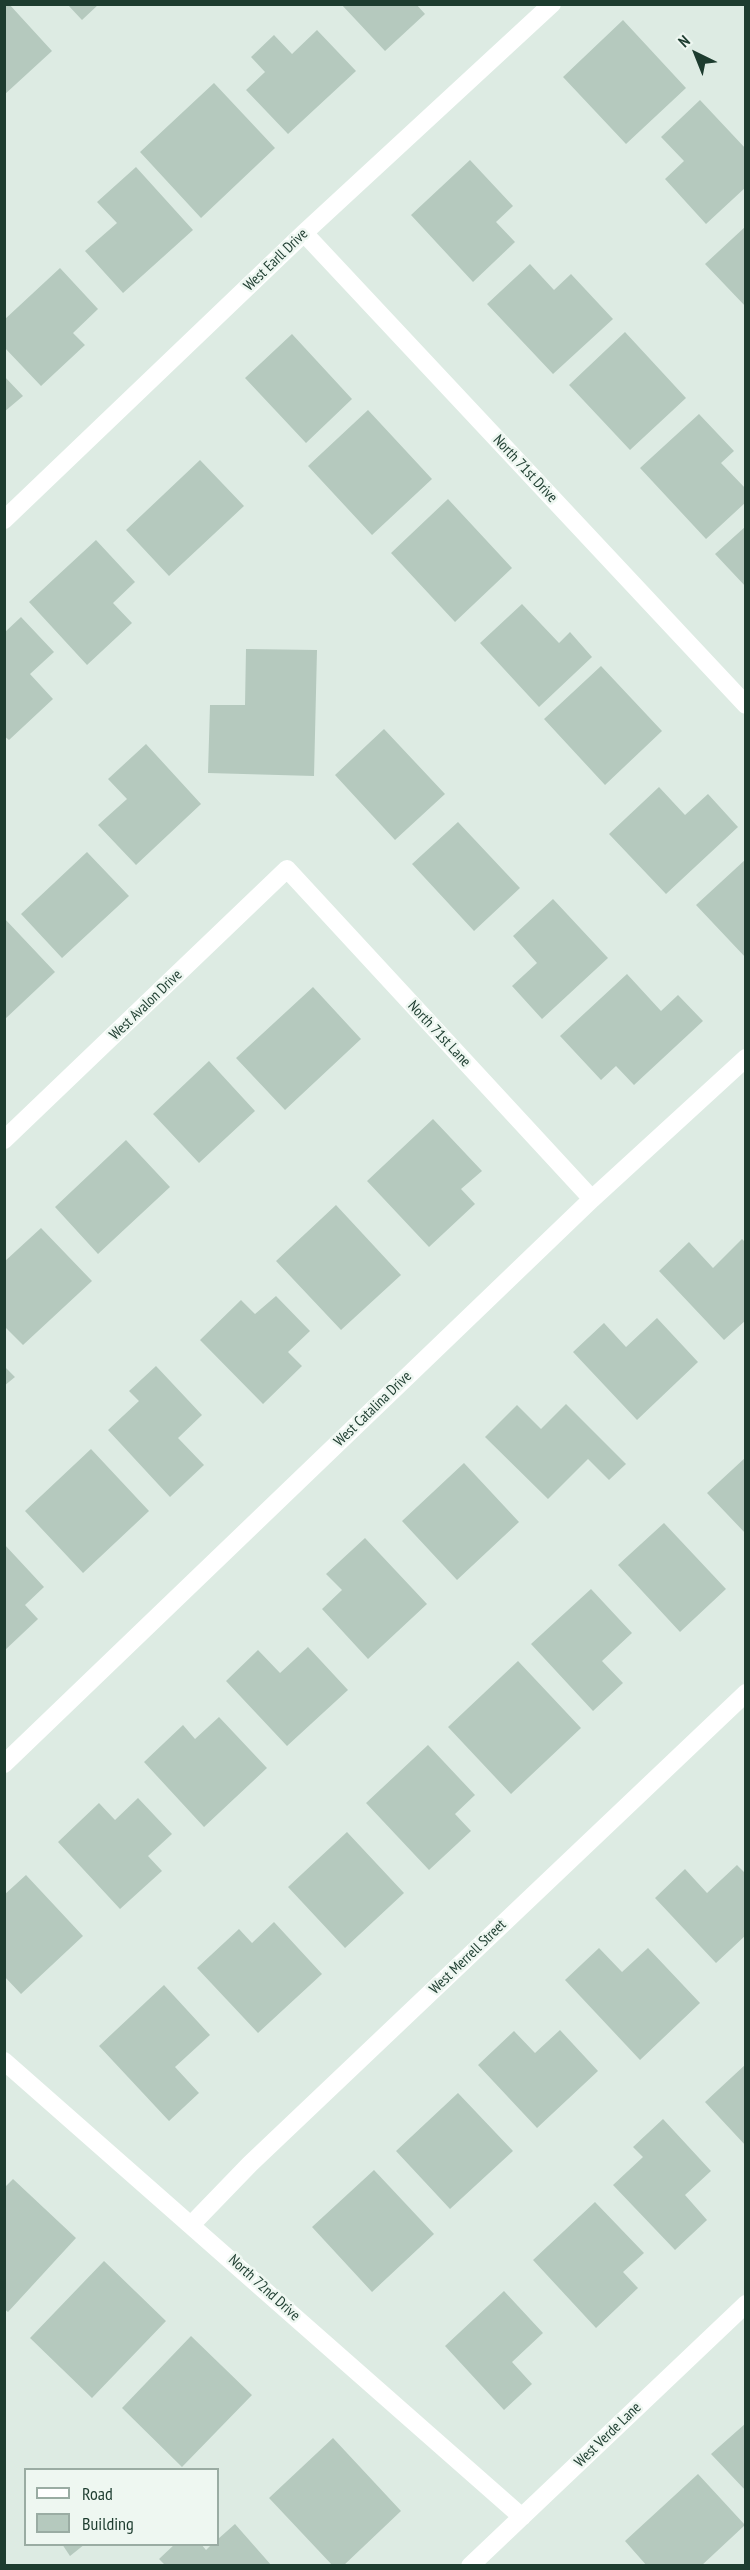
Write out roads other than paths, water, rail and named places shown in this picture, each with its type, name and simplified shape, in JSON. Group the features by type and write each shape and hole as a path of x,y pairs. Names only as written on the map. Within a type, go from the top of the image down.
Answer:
{"street":[{"name":"West Earll Drive","path":"4,520 304,233 552,4"},
{"name":"North 71st Drive","path":"304,233 746,705"},
{"name":"West Avalon Drive","path":"4,1140 286,869"},
{"name":"North 71st Lane","path":"286,869 592,1199"},
{"name":"West Catalina Drive","path":"4,1764 592,1199 746,1058"},
{"name":"West Merrell Street","path":"192,2224 250,2164 746,1692"},
{"name":"North 72nd Drive","path":"4,2061 192,2224 522,2517"},
{"name":"West Verde Lane","path":"470,2565 746,2304"}]}
